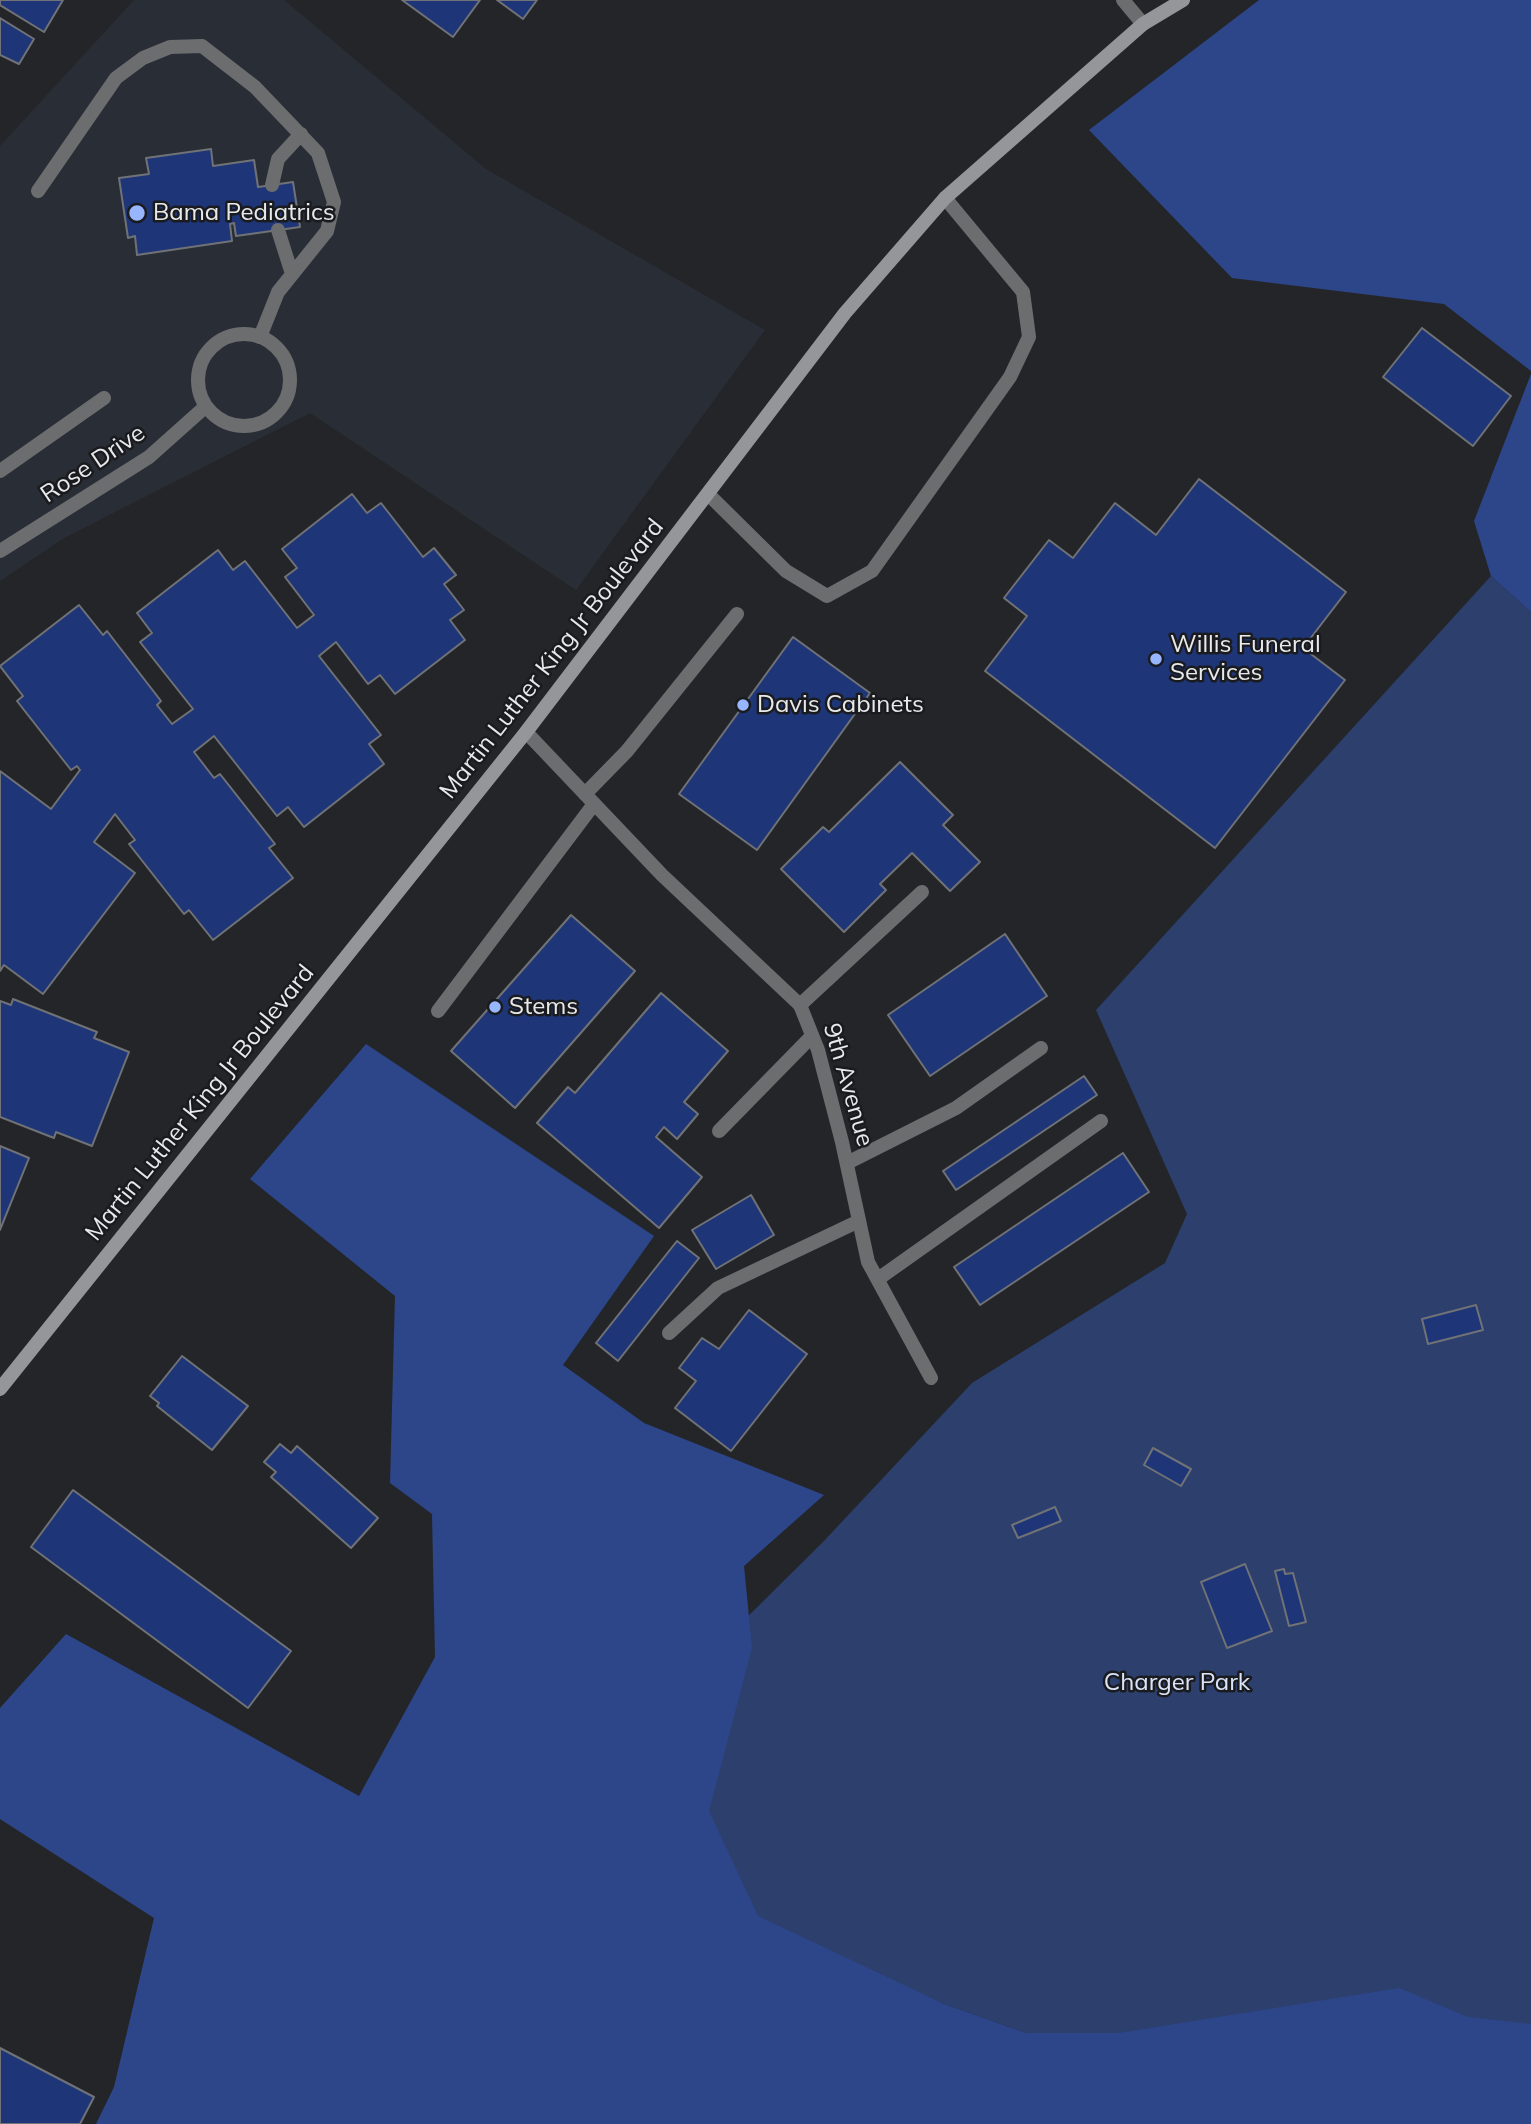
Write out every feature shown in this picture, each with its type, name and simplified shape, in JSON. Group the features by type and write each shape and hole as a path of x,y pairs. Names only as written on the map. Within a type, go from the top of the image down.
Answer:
{"main road":[{"name":"Martin Luther King Jr Boulevard","path":"0,1389 526,732 845,313 945,198 1143,24 1183,0"}],"street":[{"path":"1123,0 1143,24"},
{"path":"37,191 116,78 143,58 170,47 202,46 255,87 318,153 334,202 327,231 278,292 260,337"},
{"path":"272,185 278,159 301,134"},
{"path":"708,494 786,571 827,596 873,571 1010,377 1028,337 1023,292 945,198"},
{"path":"278,230 292,274"},
{"path":"239,333 260,337 281,352 288,365 291,380 281,408 270,418 241,426 227,423 205,407 198,390 197,374 202,359 211,346 224,337 239,333"},
{"path":"0,471 104,398"},
{"name":"Rose Drive","path":"0,551 149,457 205,407"},
{"path":"438,1011 590,799 737,614"},
{"name":"9th Avenue","path":"526,732 662,875 800,1005 812,1036 847,1164 868,1262 932,1378"},
{"path":"800,1005 922,892"},
{"path":"719,1131 812,1036"},
{"path":"847,1164 956,1108 1041,1048"},
{"path":"878,1279 1101,1121"},
{"path":"669,1333 718,1288 859,1221"}],"shaded area":[{"path":"134,0 284,0 486,169 765,330 576,590 310,413 64,538 0,581 0,146"},
{"path":"1259,0 1531,0 1531,371 1444,304 1232,278 1089,130"},
{"path":"1531,374 1531,612 1491,576 1474,521"},
{"path":"366,1044 654,1236 563,1365 644,1423 824,1495 744,1566 752,1648 709,1811 758,1916 942,2003 1026,2033 1119,2033 1399,1988 1468,2017 1531,2024 1531,2124 96,2124 114,2087 154,1918 0,1819 0,1708 66,1634 359,1796 435,1657 432,1514 390,1483 395,1296 250,1179"}],"green space":[{"name":"Charger Park","path":"1491,576 1531,612 1531,2109 1119,2033 1026,2033 942,2003 663,1887 730,1634 822,1543 972,1383 1165,1263 1187,1214 1096,1010"}],"building":[{"path":"0,0 63,0 44,32 0,5"},
{"path":"402,0 480,0 453,37"},
{"path":"497,0 537,0 523,19"},
{"path":"0,18 34,39 19,64 0,55"},
{"path":"211,149 213,166 254,160 258,187 293,182 300,227 236,236 234,223 230,224 232,241 137,255 135,236 128,238 119,178 149,174 146,158"},
{"path":"1422,328 1511,396 1473,446 1383,377"},
{"name":"Willis Funeral Services","path":"1199,479 1346,592 1303,648 1345,680 1215,848 985,671 1027,616 1004,598 1049,540 1073,558 1115,503 1156,535"},
{"path":"352,494 367,513 381,503 423,557 434,548 456,575 444,584 464,610 450,620 465,640 395,694 380,675 368,684 336,642 319,656 381,735 369,744 384,764 304,827 288,807 277,816 214,736 194,752 214,778 220,774 275,844 269,848 293,878 213,940 189,910 184,914 129,844 135,840 115,814 94,842 135,873 43,994 4,965 0,971 0,771 51,809 80,770 77,766 71,770 17,701 23,696 0,666 79,605 103,635 107,631 161,701 157,705 172,724 193,709 140,642 152,633 137,613 218,550 233,570 245,561 297,628 314,615 285,577 297,568 282,549"},
{"path":"793,637 870,693 757,850 679,794"},
{"path":"900,762 953,815 943,825 980,862 950,891 912,853 880,884 886,890 844,932 781,869 823,827 829,832"},
{"path":"571,915 635,971 515,1108 451,1051"},
{"path":"1005,934 1047,996 930,1076 888,1015"},
{"path":"661,993 728,1051 684,1102 698,1114 677,1139 664,1127 656,1137 702,1177 659,1228 537,1123 568,1087 575,1093"},
{"path":"13,999 97,1032 94,1038 129,1052 92,1146 56,1132 54,1138 0,1117 0,1001 11,1005"},
{"path":"1084,1076 1097,1095 956,1190 943,1171"},
{"path":"0,1146 29,1158 0,1230"},
{"path":"1123,1153 1149,1192 980,1305 954,1267"},
{"path":"751,1195 774,1235 716,1269 692,1230"},
{"path":"677,1241 699,1258 618,1361 596,1343"},
{"path":"1476,1305 1483,1330 1428,1344 1422,1319"},
{"path":"749,1310 807,1354 731,1451 675,1408 696,1381 679,1368 702,1338 719,1349"},
{"path":"182,1356 248,1406 212,1450 157,1406 159,1403 150,1396"},
{"path":"280,1444 291,1453 297,1446 378,1518 351,1548 271,1477 276,1472 264,1462"},
{"path":"1153,1448 1191,1469 1181,1486 1144,1465"},
{"path":"73,1490 291,1651 248,1708 31,1547"},
{"path":"1055,1507 1061,1521 1018,1538 1012,1525"},
{"path":"1245,1564 1272,1631 1227,1648 1201,1582"},
{"path":"1284,1569 1285,1574 1293,1573 1306,1622 1289,1626 1275,1571"},
{"path":"0,2048 94,2097 80,2124 0,2124"}],"place":[{"name":"Bama Pediatrics","path":"137,213"},
{"name":"Willis Funeral Services","path":"1156,659"},
{"name":"Davis Cabinets","path":"743,705"},
{"name":"Stems","path":"495,1007"}]}
